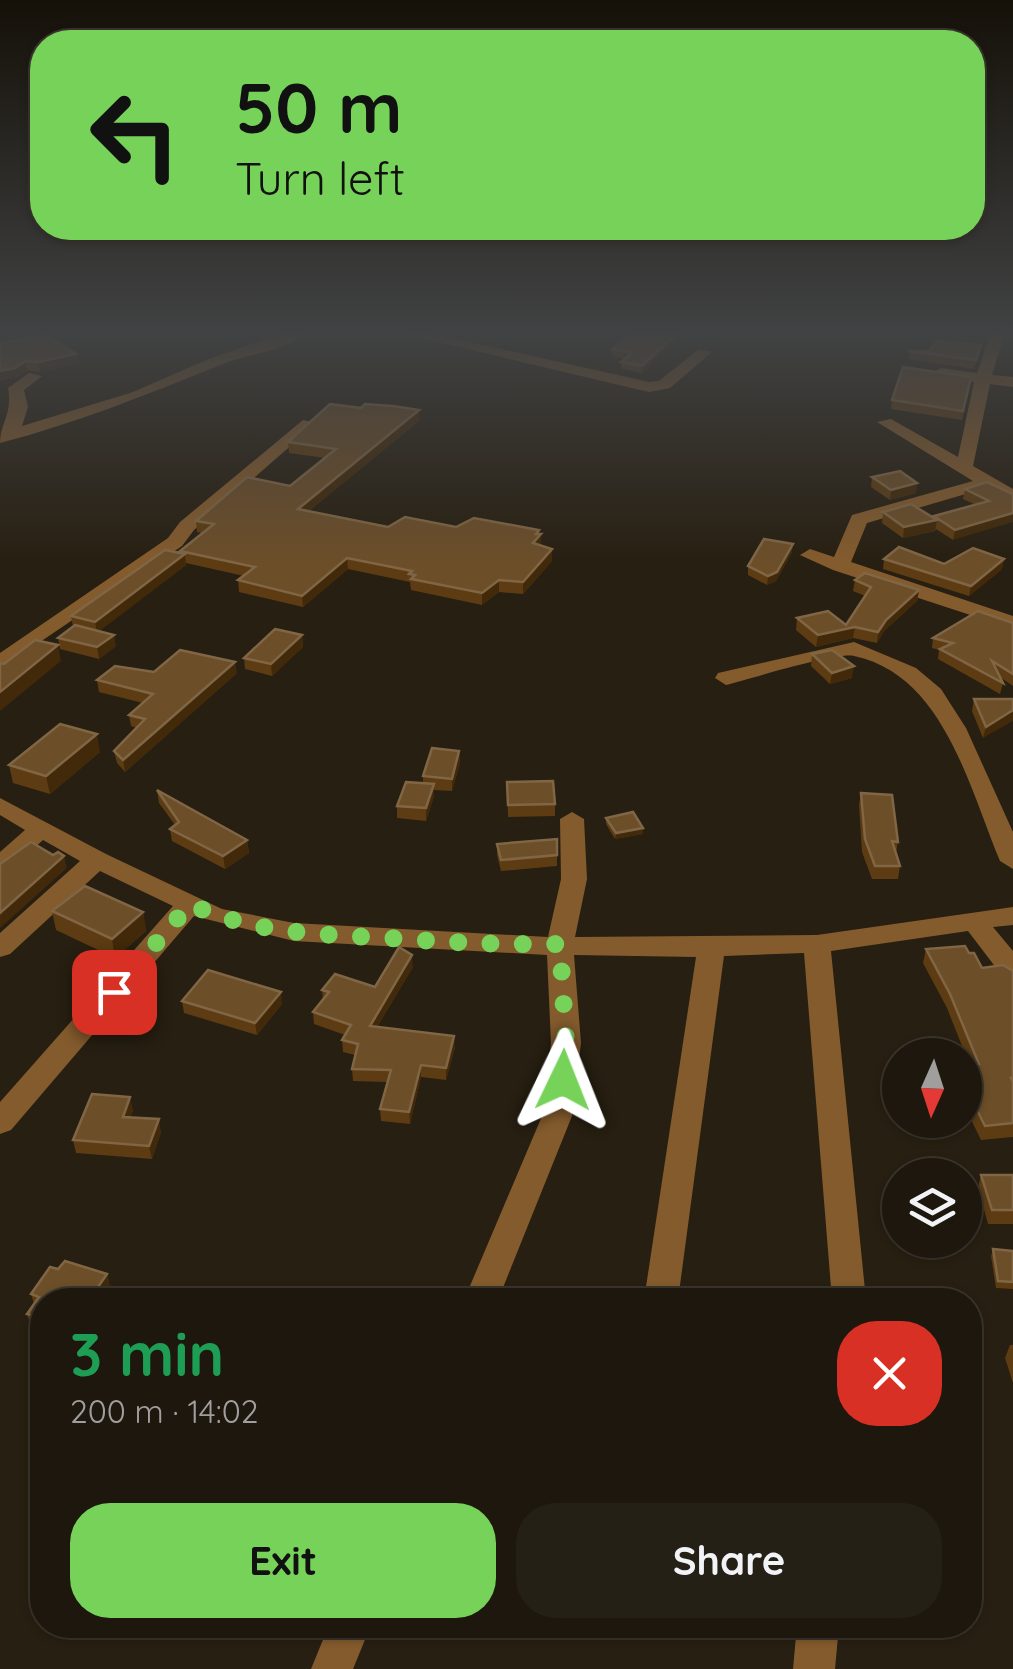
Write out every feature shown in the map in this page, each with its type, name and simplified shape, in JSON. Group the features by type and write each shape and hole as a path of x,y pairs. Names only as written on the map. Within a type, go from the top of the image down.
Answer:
{"street":[{"path":"6,436 19,408"},
{"path":"6,436 97,408"},
{"path":"964,468 977,408"},
{"path":"885,422 1013,496"},
{"path":"0,663 175,542 187,526 309,423"},
{"path":"840,566 859,518 988,482"},
{"path":"810,555 1013,622"},
{"path":"726,678 854,648 908,673 933,694 955,728 1013,861"},
{"path":"0,805 40,830 190,904 249,926 294,932 492,945 711,948 817,944 1013,916"},
{"path":"486,1288 557,1116 566,1043 560,944 574,879 572,819"},
{"path":"0,865 40,830"},
{"path":"0,948 98,860"},
{"path":"0,1122 190,904"},
{"path":"973,920 1013,970"},
{"path":"817,944 848,1288"},
{"path":"663,1288 711,948"},
{"path":"332,1669 345,1638"},
{"path":"814,1669 817,1638"}],"building":[{"path":"326,408 419,410 298,509 388,527 405,517 456,527 474,518 539,530 536,534 541,534 533,543 552,549 523,582 499,580 482,593 411,579 415,575 409,574 412,571 347,558 302,596 238,580 255,567 180,551 214,524 196,521 247,477 290,486 336,449 288,442"},
{"path":"900,471 917,483 891,490 872,477"},
{"path":"987,482 1013,494 1013,513 955,530 934,516 989,501 965,489"},
{"path":"911,504 937,520 904,527 883,512"},
{"path":"764,539 793,544 777,572 768,576 748,566"},
{"path":"899,547 944,564 973,548 1004,559 971,586 884,559"},
{"path":"165,550 185,554 95,622 71,616"},
{"path":"865,573 919,590 878,632 855,627 818,635 797,618 828,611 846,625 871,587 855,580"},
{"path":"978,611 1013,623 1013,674 992,661 1003,683 940,649 953,643 933,638"},
{"path":"75,625 114,635 97,647 58,638"},
{"path":"275,629 302,635 271,664 244,658"},
{"path":"35,640 58,645 0,692 0,663 4,664"},
{"path":"180,650 235,662 123,760 114,751 145,719 129,715 153,694 97,680 115,666 154,672"},
{"path":"832,650 854,666 832,673 812,654"},
{"path":"974,699 1013,699 1013,710 986,727"},
{"path":"60,724 97,734 46,776 9,765"},
{"path":"432,748 459,751 452,779 423,776"},
{"path":"553,781 555,804 508,805 507,782"},
{"path":"406,782 434,784 426,808 397,806"},
{"path":"157,790 247,840 223,856 170,829 179,822"},
{"path":"861,793 892,795 898,842 892,841 900,866 875,866 865,839"},
{"path":"633,812 643,828 616,833 606,818"},
{"path":"557,839 557,855 501,860 497,844"},
{"path":"31,842 53,855 58,852 64,856 0,913 0,864"},
{"path":"85,886 143,912 112,939 52,911"},
{"path":"965,946 982,968 1003,965 1013,971 1013,1123 985,1126 982,1120 982,1038 968,1038 926,949"},
{"path":"399,947 412,955 370,1026 454,1036 446,1068 421,1065 409,1112 380,1109 391,1070 352,1069 358,1044 342,1040 351,1025 313,1012 329,992 322,990 335,974 375,987"},
{"path":"208,970 281,992 255,1023 182,1001"},
{"path":"92,1094 130,1097 123,1117 159,1119 149,1146 73,1140"},
{"path":"982,1175 1013,1175 1013,1210 992,1210"},
{"path":"993,1249 1013,1251 1013,1282 998,1281"},
{"path":"65,1261 107,1274 98,1287 101,1288 35,1288 50,1267 58,1269"}],"route":[{"path":"114,992 190,904 249,926 294,932 492,945 560,944 566,1043 563,1080"}]}
